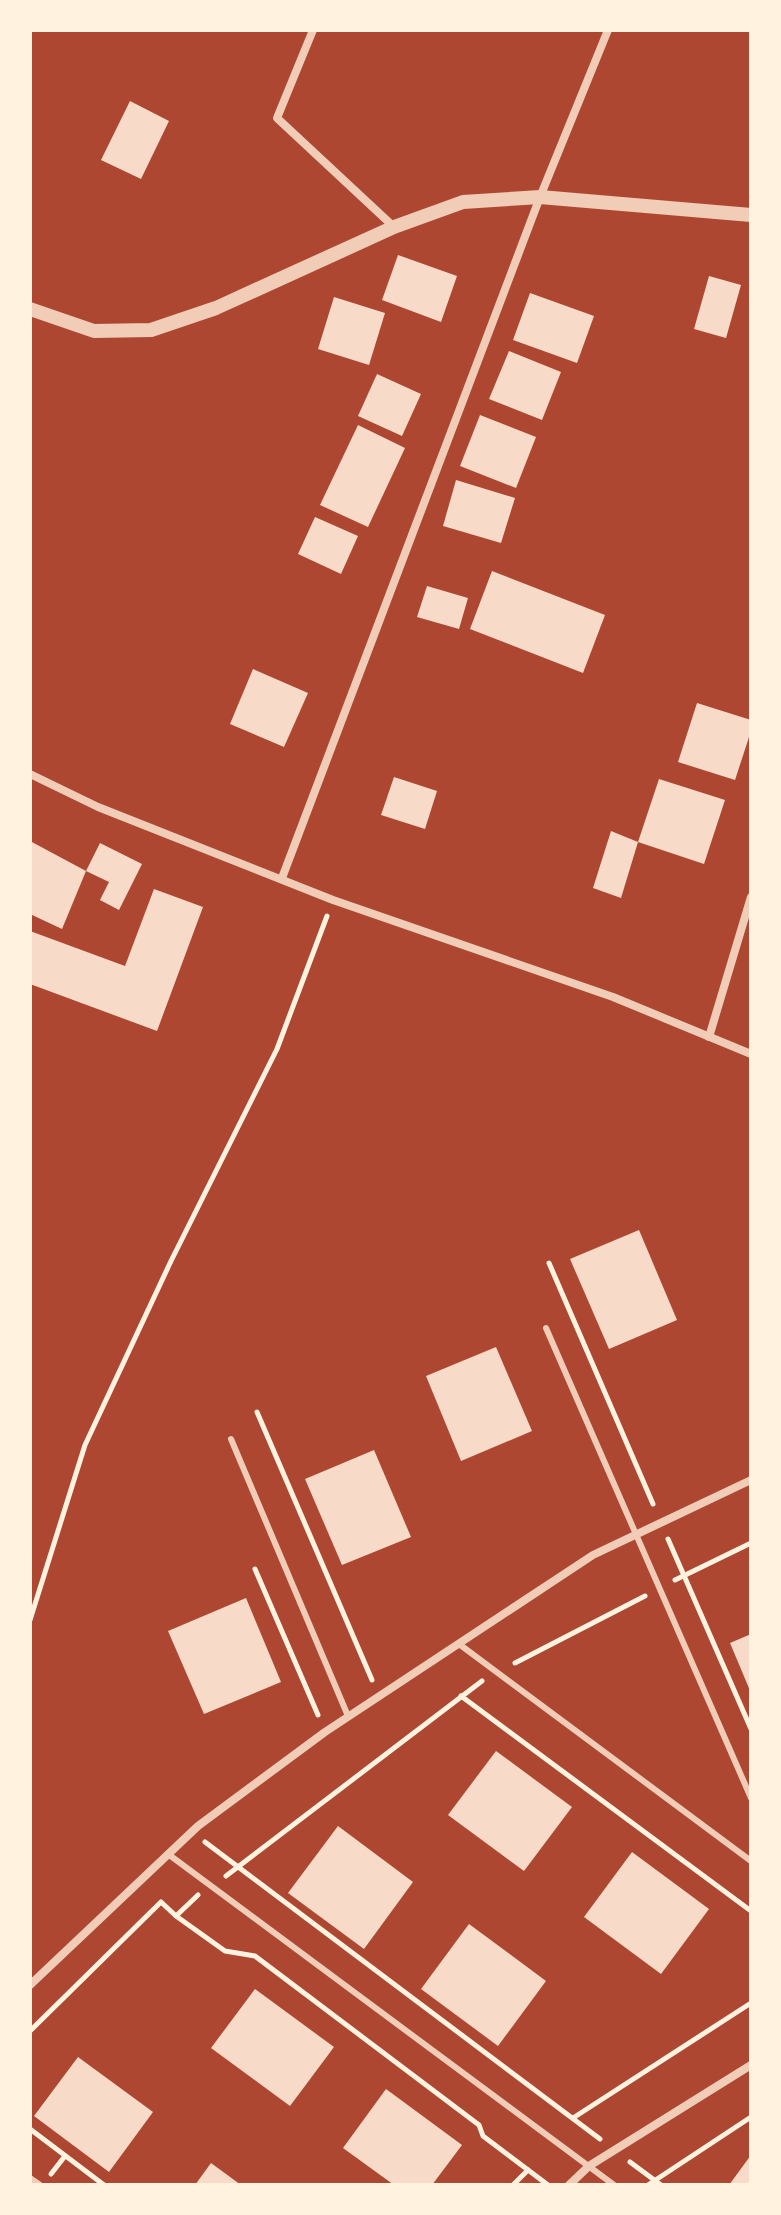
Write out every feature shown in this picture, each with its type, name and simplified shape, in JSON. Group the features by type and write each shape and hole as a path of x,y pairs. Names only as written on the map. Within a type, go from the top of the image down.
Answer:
{"street":[{"path":"313,30 277,118 394,227"},
{"path":"282,878 540,197 608,30"},
{"path":"32,314 94,331 151,330 216,308 394,227 463,202 540,197 751,215"},
{"path":"30,774 98,807 333,900 613,997 751,1054"},
{"path":"709,1037 751,897"},
{"path":"30,1985 191,1832 325,1732 593,1555 751,1480"},
{"path":"569,2185 589,2166 751,2065"}],"lane":[{"path":"546,1328 751,1798"},
{"path":"231,1439 348,1716"},
{"path":"459,1644 751,1861"},
{"path":"168,1854 614,2185"},
{"path":"30,2178 40,2185"}],"path":[{"path":"30,1620 85,1445 171,1261 277,1049 333,900"},
{"path":"549,1263 751,1729"},
{"path":"257,1412 379,1696"},
{"path":"176,1916 196,1897 461,1696 497,1673 751,1543"},
{"path":"255,1569 325,1732"},
{"path":"461,1696 751,1911"},
{"path":"191,1832 658,2183"},
{"path":"30,2031 161,1902 225,1951 255,1956 479,2125 483,2136 548,2185"},
{"path":"573,2118 751,2003"},
{"path":"648,2185 658,2183 751,2117"},
{"path":"30,2129 104,2185"},
{"path":"513,2185 528,2170"}],"shaded area":[{"path":"30,30 751,30 751,2185 30,2185"}],"building":[{"path":"130,101 169,121 141,179 101,160"},
{"path":"398,255 457,276 441,322 382,300"},
{"path":"709,276 741,285 726,338 694,329"},
{"path":"530,293 594,316 577,363 513,340"},
{"path":"334,297 385,313 369,365 318,349"},
{"path":"509,351 561,372 542,420 489,399"},
{"path":"377,374 421,394 402,436 358,416"},
{"path":"480,415 536,437 516,488 460,466"},
{"path":"358,425 405,448 368,527 320,505"},
{"path":"456,480 515,498 501,543 443,526"},
{"path":"315,517 358,536 341,574 298,554"},
{"path":"492,571 605,615 583,673 470,629"},
{"path":"427,586 468,598 459,629 417,617"},
{"path":"253,669 308,693 284,747 230,724"},
{"path":"697,703 751,720 751,731 735,780 678,762"},
{"path":"394,777 437,791 425,829 381,815"},
{"path":"659,779 725,800 704,864 638,842"},
{"path":"611,831 638,842 621,898 593,888"},
{"path":"30,841 86,871 62,929 30,914"},
{"path":"100,843 142,864 119,910 100,900 109,882 86,871"},
{"path":"154,889 203,907 157,1031 30,984 30,931 125,966"},
{"path":"639,1230 677,1320 609,1349 570,1259"},
{"path":"496,1347 532,1431 461,1461 426,1376"},
{"path":"374,1450 411,1537 342,1565 305,1479"},
{"path":"246,1598 281,1682 204,1714 168,1631"},
{"path":"751,1634 751,1693 730,1643"},
{"path":"496,1751 572,1807 524,1871 448,1815"},
{"path":"338,1826 413,1882 364,1949 288,1893"},
{"path":"632,1852 709,1909 661,1974 584,1917"},
{"path":"469,1924 546,1981 498,2046 421,1989"},
{"path":"255,1989 334,2047 290,2106 211,2048"},
{"path":"78,2057 153,2112 109,2172 34,2116"},
{"path":"386,2089 462,2145 432,2185 394,2185 343,2148"},
{"path":"751,2155 751,2185 729,2185"},
{"path":"211,2163 241,2185 195,2185"}]}
